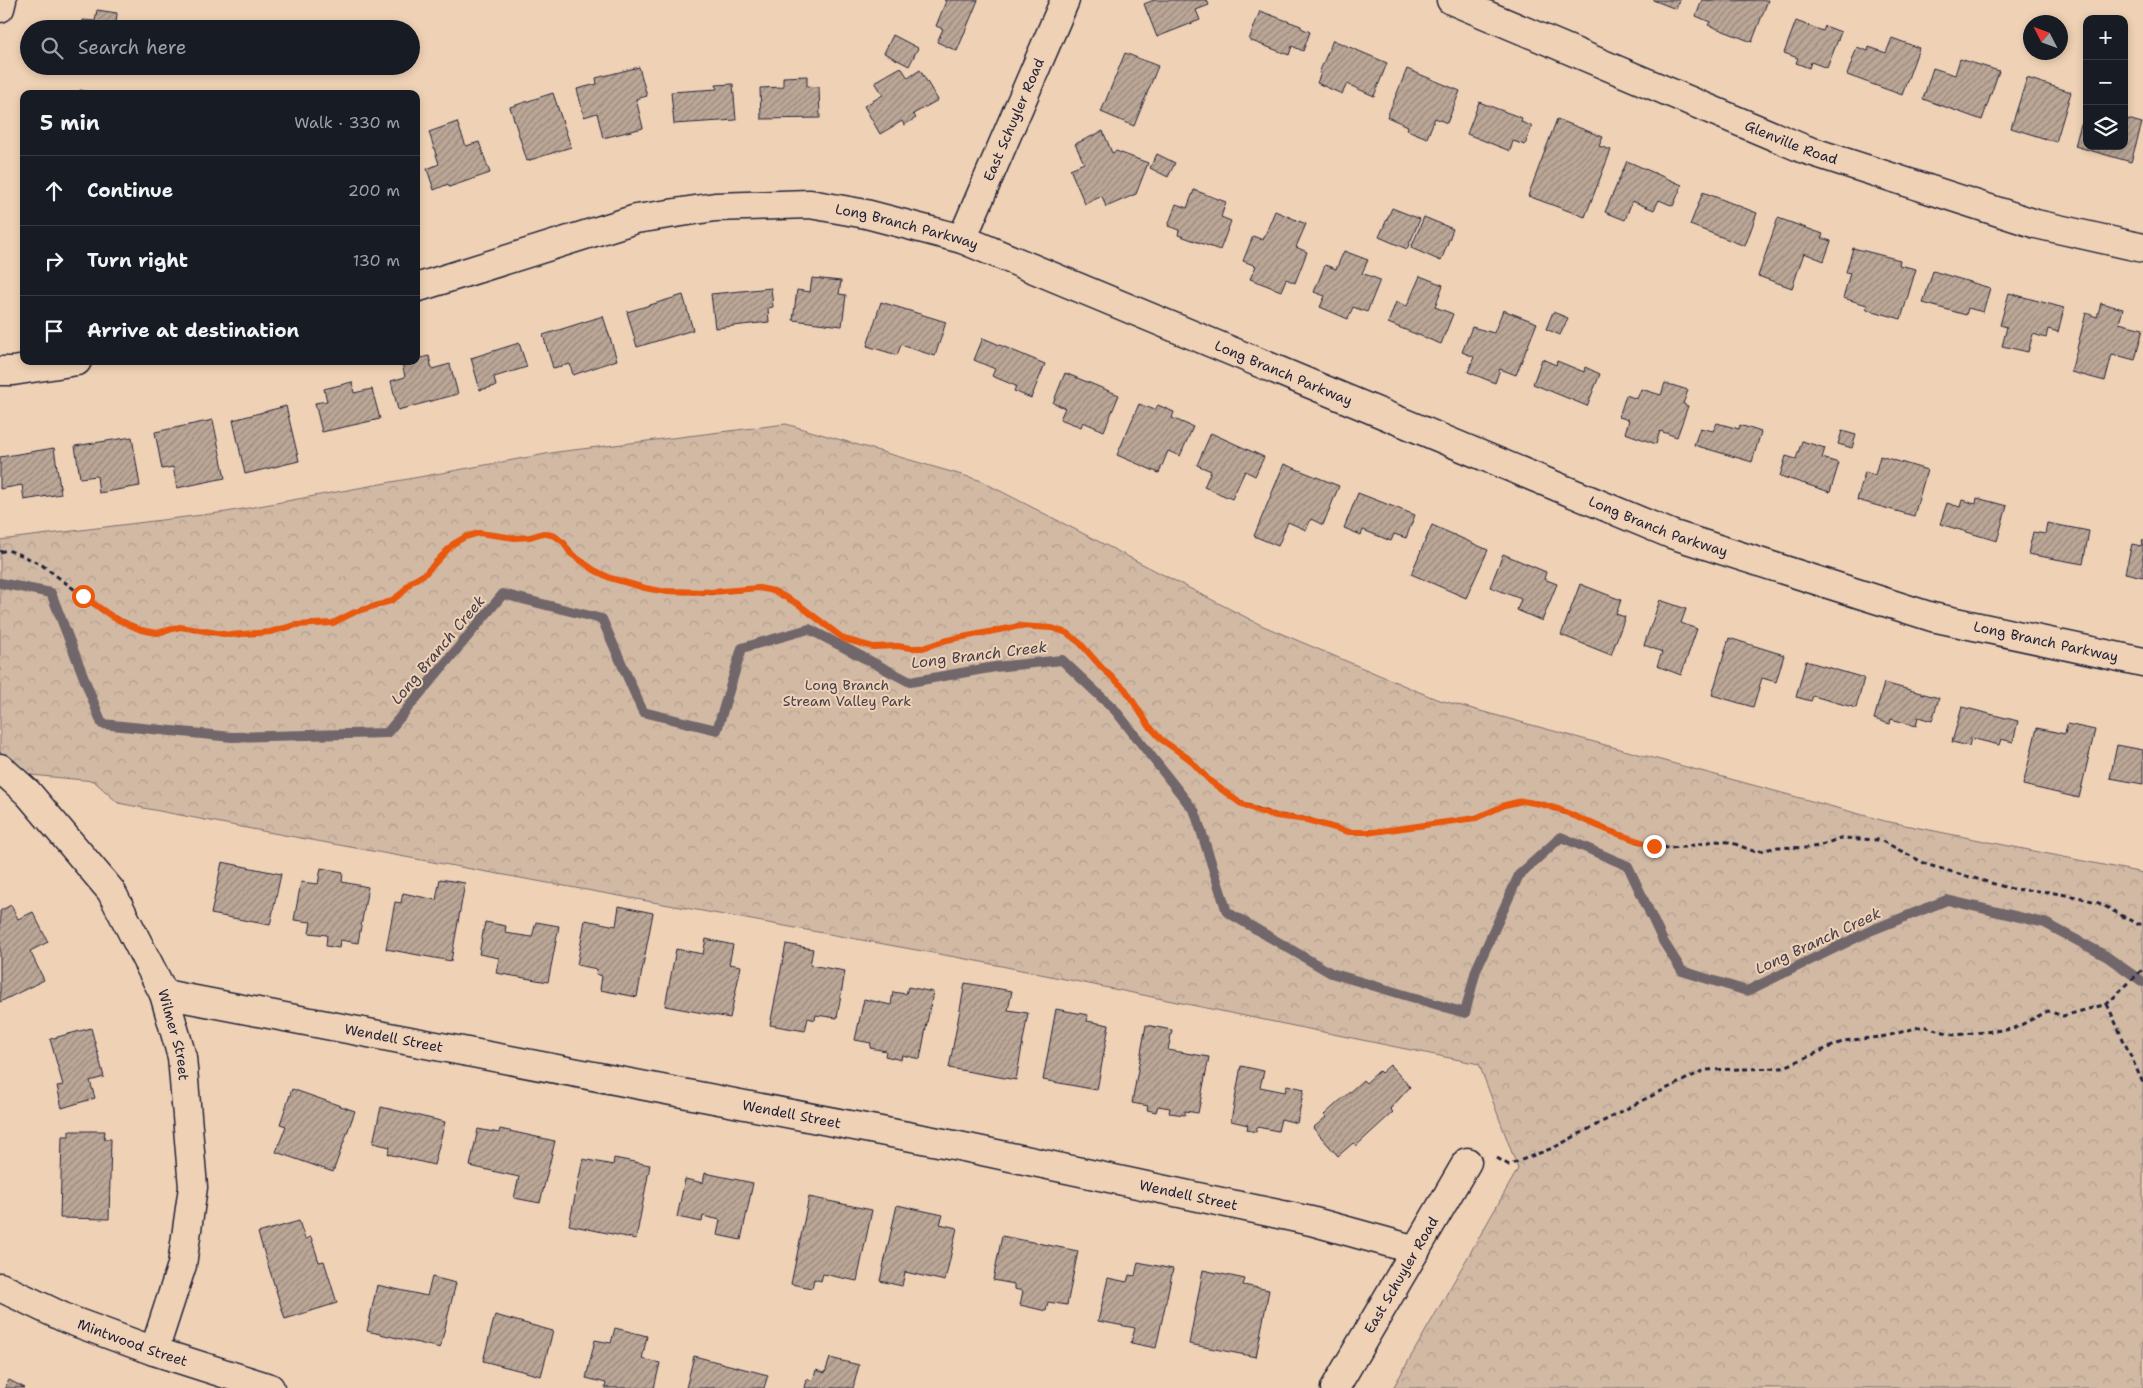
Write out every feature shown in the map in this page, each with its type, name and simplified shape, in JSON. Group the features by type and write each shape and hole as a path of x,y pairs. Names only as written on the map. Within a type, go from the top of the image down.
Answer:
{"street":[{"path":"0,8 2,0"},
{"name":"East Schuyler Road","path":"962,239 1065,0"},
{"name":"Glenville Road","path":"1451,0 1804,149 2036,224 2143,248"},
{"name":"Long Branch Parkway","path":"420,287 636,219 715,207 810,204 866,214 962,239 1671,534 1932,617 2143,662"},
{"path":"0,371 13,371 51,365"},
{"name":"Wilmer Street","path":"0,768 28,793 111,891 164,994 182,1057 193,1187 182,1265 154,1351"},
{"name":"Wendell Street","path":"164,994 954,1145 1311,1221 1416,1250"},
{"name":"East Schuyler Road","path":"1335,1388 1467,1162"},
{"name":"Mintwood Street","path":"0,1287 67,1319 154,1351 270,1388"}],"path":[{"path":"0,552 7,550 42,565 103,611 141,630 157,633 180,627 241,635 270,632 296,625 333,623 355,612 391,601 402,593 411,582 425,574 453,544 465,537 479,533 515,538 530,537 543,533 555,536 564,543 570,553 594,570 610,578 661,591 711,592 759,588 774,591 798,604 844,639 873,647 923,648 947,640 1020,626 1052,628 1067,633 1080,643 1102,668 1125,689 1149,726 1162,740 1188,758 1210,781 1240,803 1276,816 1307,820 1349,832 1374,832 1476,818 1505,805 1522,801 1540,804 1639,842 1668,848 1684,848 1714,841 1730,842 1756,852 1778,847 1806,848 1819,846 1840,838 1880,840 1928,865 2012,889 2049,892 2082,898 2099,904 2137,924 2143,924"},
{"path":"1496,1157 1509,1165 1555,1147 1705,1070 1782,1068 1844,1041 1887,1036 1923,1026 1954,1035 2013,1029 2048,1011 2063,1016 2107,1004 2143,969"},
{"path":"2107,1004 2143,1083"}],"green space":[{"name":"Long Branch Stream Valley Park","path":"786,424 979,480 1261,625 1436,699 1885,821 2143,873 2143,1388 1393,1388 1518,1169 1479,1064 977,961 118,803 94,781 0,772 0,540 226,512 557,452"}],"building":[{"path":"944,0 978,0 957,51 937,42 943,29 936,26 946,1"},
{"path":"1154,0 1207,0 1209,5 1196,10 1200,20 1157,37 1144,4"},
{"path":"1653,0 1680,0 1676,9"},
{"path":"1702,0 1768,0 1752,42 1708,25 1710,22 1696,16"},
{"path":"97,10 117,13 116,20 95,20"},
{"path":"1260,11 1301,26 1301,28 1310,32 1303,51 1292,46 1289,55 1249,40"},
{"path":"1796,21 1823,31 1825,26 1841,32 1827,68 1811,62 1809,68 1796,63 1798,58 1784,53"},
{"path":"893,35 918,48 909,66 884,53"},
{"path":"1892,38 1919,48 1902,95 1847,75 1857,47 1868,51 1869,47 1886,53"},
{"path":"1333,40 1387,63 1374,96 1347,84 1342,94 1317,83 1321,73 1319,73"},
{"path":"1125,53 1158,66 1134,126 1101,112"},
{"path":"1960,59 1999,71 1982,120 1923,99 1933,68 1955,75"},
{"path":"639,67 647,96 636,99 643,128 603,138 597,113 584,117 577,89 597,84 596,78"},
{"path":"901,67 908,78 920,70 938,100 913,114 916,118 904,125 902,121 880,134 864,106 883,95 875,82"},
{"path":"1407,69 1460,91 1447,123 1435,118 1427,138 1407,130 1408,126 1387,117"},
{"path":"807,76 807,86 819,87 820,118 761,119 760,88 783,87 783,77"},
{"path":"2027,78 2071,92 2056,142 2011,128"},
{"path":"733,84 736,120 674,124 671,92 717,89 716,85"},
{"path":"553,93 571,147 527,161 510,107"},
{"path":"1479,102 1522,118 1521,122 1532,126 1525,145 1513,141 1510,151 1467,134"},
{"path":"1557,119 1603,137 1599,146 1611,150 1585,217 1528,196"},
{"path":"2128,119 2142,123 2131,162 2089,150 2128,150"},
{"path":"457,122 466,146 479,142 490,173 449,187 448,184 434,190 427,169 439,164 429,132"},
{"path":"2081,124 2083,125 2083,148 2075,146"},
{"path":"1103,131 1112,153 1116,151 1148,163 1136,194 1106,207 1102,196 1085,204 1070,169 1084,163 1075,144"},
{"path":"1157,154 1175,163 1168,177 1150,168"},
{"path":"1627,161 1682,185 1673,206 1659,200 1654,210 1632,201 1625,220 1605,212"},
{"path":"1194,190 1226,202 1221,217 1231,221 1220,250 1178,235 1179,230 1168,226 1176,204 1187,208"},
{"path":"1703,192 1757,213 1745,246 1690,225"},
{"path":"1392,208 1420,219 1407,249 1379,237"},
{"path":"1275,211 1306,224 1296,247 1307,252 1295,283 1286,279 1281,291 1250,279 1256,266 1243,261 1253,236 1263,240"},
{"path":"1424,217 1453,229 1441,261 1411,248"},
{"path":"1778,218 1823,234 1821,238 1831,241 1824,261 1804,253 1792,288 1758,276"},
{"path":"1853,248 1900,260 1899,265 1916,269 1901,319 1866,309 1867,305 1843,298 1850,273 1846,272"},
{"path":"1344,251 1368,260 1362,273 1380,280 1367,312 1353,307 1348,319 1320,307 1325,296 1314,292 1325,265 1336,269"},
{"path":"1933,271 1990,288 1983,312 1968,308 1966,315 1923,303"},
{"path":"1420,276 1443,285 1435,307 1453,314 1441,344 1388,323 1396,302 1407,306"},
{"path":"812,278 841,281 839,294 846,295 842,326 793,320 797,290 810,292"},
{"path":"771,288 773,307 768,308 769,322 715,328 711,294"},
{"path":"2009,293 2064,308 2058,332 2048,329 2046,338 2033,334 2028,352 2002,346 2007,327 2000,325"},
{"path":"683,295 693,330 637,347 627,312"},
{"path":"881,302 946,322 935,356 901,345 897,355 867,346"},
{"path":"2101,303 2123,309 2119,323 2143,329 2135,360 2112,354 2105,381 2071,372 2086,313 2097,317"},
{"path":"1503,310 1537,323 1516,375 1500,369 1495,383 1468,372 1474,357 1462,352 1472,327 1494,333"},
{"path":"1553,312 1568,318 1560,335 1546,329"},
{"path":"603,316 617,360 573,375 570,364 553,368 543,335"},
{"path":"983,338 1045,364 1031,398 1014,391 1016,386 992,376 995,369 974,360"},
{"path":"519,343 527,367 494,377 496,386 480,390 471,358"},
{"path":"429,356 432,369 450,364 458,394 398,410 391,381 405,377 402,365 420,365 420,358"},
{"path":"1542,359 1556,365 1557,361 1584,372 1585,367 1600,374 1587,406 1533,384"},
{"path":"1065,373 1119,395 1104,431 1083,422 1081,427 1060,419 1065,408 1053,403"},
{"path":"352,382 354,393 372,389 380,419 322,432 315,403 327,401 324,389"},
{"path":"1665,383 1688,390 1683,404 1688,406 1677,437 1660,431 1656,444 1625,433 1629,420 1619,417 1626,395 1637,399 1641,389 1661,395"},
{"path":"1139,404 1155,410 1158,405 1174,412 1172,418 1193,427 1180,456 1168,451 1159,473 1117,455"},
{"path":"286,406 299,461 245,474 233,420"},
{"path":"213,420 225,478 177,488 173,467 162,469 155,432"},
{"path":"1717,423 1739,429 1740,425 1761,432 1752,462 1694,445 1700,428 1713,431"},
{"path":"1842,431 1856,435 1852,448 1838,444"},
{"path":"1211,433 1264,457 1255,476 1245,471 1232,499 1204,487 1211,471 1197,465"},
{"path":"132,437 140,486 99,493 97,476 80,478 75,446"},
{"path":"1802,441 1825,448 1822,458 1839,463 1830,492 1780,476 1786,456 1796,459"},
{"path":"54,448 61,494 24,500 22,485 0,489 0,457"},
{"path":"1880,456 1927,470 1914,516 1857,500 1865,472 1875,475"},
{"path":"1284,464 1339,486 1323,525 1311,519 1306,530 1288,522 1278,546 1254,536"},
{"path":"1358,493 1415,515 1406,538 1394,534 1391,541 1363,530 1361,535 1344,528"},
{"path":"1977,498 2007,506 1997,541 1940,524 1947,503 1960,507 1962,500 1976,504"},
{"path":"2047,523 2089,531 2083,564 2028,554 2033,532 2045,534"},
{"path":"1432,525 1488,550 1466,598 1411,574"},
{"path":"2143,539 2143,577 2125,573 2132,544 2141,546"},
{"path":"1503,554 1546,572 1544,579 1557,584 1542,621 1517,610 1521,599 1490,587"},
{"path":"1580,584 1621,600 1616,614 1625,617 1611,655 1561,635"},
{"path":"1660,600 1686,609 1681,623 1697,629 1681,675 1657,666 1662,652 1644,645"},
{"path":"1729,638 1784,655 1776,682 1762,678 1753,707 1712,695"},
{"path":"1806,661 1864,678 1856,708 1813,696 1811,701 1796,697"},
{"path":"1884,683 1939,698 1932,721 1918,717 1916,726 1891,719 1890,724 1874,719"},
{"path":"1962,707 2018,721 2013,742 2001,739 1999,745 1971,738 1969,746 1952,742"},
{"path":"2067,724 2095,730 2079,798 2023,785 2037,728 2065,734"},
{"path":"2117,745 2143,750 2143,784 2110,778"},
{"path":"222,862 281,874 270,925 211,914"},
{"path":"321,868 343,872 342,882 368,887 358,943 340,940 339,948 326,946 327,935 309,933 311,922 294,920 301,882 318,884"},
{"path":"440,879 465,883 451,961 386,949 395,902 401,903 403,893 436,900"},
{"path":"11,905 18,919 33,912 48,942 30,951 44,980 0,1002 0,911"},
{"path":"619,906 653,913 637,997 600,990 602,976 596,974 597,969 577,965 585,920 616,926"},
{"path":"485,922 506,926 505,933 532,937 536,922 559,926 548,982 496,973 499,958 479,954"},
{"path":"706,939 733,945 729,964 741,966 730,1018 665,1006 676,949 703,954"},
{"path":"786,944 813,949 810,965 845,971 837,1018 816,1015 815,1020 808,1018 805,1031 770,1025"},
{"path":"965,983 1012,991 1008,1010 1028,1013 1016,1080 949,1068"},
{"path":"908,987 933,992 920,1059 902,1055 901,1060 885,1056 886,1051 870,1048 871,1043 855,1040 864,999 891,1005 893,992 906,994"},
{"path":"1056,1009 1088,1015 1087,1021 1109,1025 1097,1090 1043,1080"},
{"path":"1146,1025 1172,1030 1168,1050 1209,1057 1198,1113 1185,1111 1185,1115 1169,1113 1170,1108 1158,1106 1156,1112 1147,1110 1148,1106 1132,1103"},
{"path":"91,1028 104,1077 90,1081 95,1098 62,1108 57,1086 63,1085 50,1039"},
{"path":"1390,1065 1410,1087 1390,1109 1393,1112 1356,1146 1353,1143 1338,1156 1313,1128 1326,1117 1324,1115 1363,1080 1366,1083 1379,1071 1381,1073"},
{"path":"1241,1066 1264,1071 1260,1087 1285,1092 1287,1085 1304,1089 1297,1123 1281,1119 1278,1131 1257,1127 1256,1132 1247,1130 1248,1125 1231,1121"},
{"path":"292,1089 355,1111 333,1172 276,1152 286,1126 280,1124"},
{"path":"381,1107 445,1122 434,1165 388,1154 390,1147 373,1143"},
{"path":"478,1129 499,1133 500,1129 555,1141 540,1203 514,1198 519,1177 470,1166"},
{"path":"69,1131 105,1131 104,1139 111,1139 109,1219 60,1218 62,1136 69,1136"},
{"path":"614,1158 650,1165 636,1239 569,1225 583,1159 613,1165"},
{"path":"705,1173 753,1183 741,1240 717,1235 720,1220 703,1216 702,1222 677,1217 685,1179 703,1183"},
{"path":"809,1197 872,1210 857,1281 823,1274 821,1281 814,1279 812,1288 791,1284"},
{"path":"897,1205 943,1215 940,1224 957,1228 945,1281 905,1272 902,1286 880,1281"},
{"path":"299,1221 305,1239 311,1237 319,1262 324,1261 337,1303 285,1319 258,1233"},
{"path":"1002,1236 1078,1251 1067,1305 1048,1302 1046,1311 1020,1305 1023,1291 1014,1289 1014,1284 993,1280"},
{"path":"1138,1262 1173,1269 1156,1348 1131,1343 1135,1328 1098,1321 1108,1278 1127,1282 1129,1275 1135,1276"},
{"path":"1203,1270 1245,1279 1243,1285 1269,1290 1256,1357 1189,1344"},
{"path":"432,1277 456,1283 440,1348 367,1331 377,1285 427,1296"},
{"path":"495,1315 553,1331 541,1376 483,1361"},
{"path":"615,1328 647,1336 642,1359 660,1363 654,1388 605,1388 606,1383 586,1378 595,1340 611,1343"},
{"path":"694,1356 768,1375 764,1388 686,1388"},
{"path":"830,1358 859,1365 853,1388 805,1388 807,1379 813,1381 816,1370 825,1373"},
{"path":"9,1380 25,1388 5,1388"}],"waterway":[{"name":"Long Branch Creek","path":"0,583 51,593 102,724 232,737 387,733 503,594 602,619 643,712 717,730 742,648 809,629 910,682 995,667 1062,660 1115,710 1195,812 1227,912 1331,973 1465,1013 1476,970 1519,875 1561,837 1628,866 1663,941 1682,971 1747,991 1872,930 1947,900 2045,923 2106,956 2143,982"}],"route":[{"path":"83,596 114,618 141,630 157,633 180,627 230,635 270,632 296,625 333,623 355,612 391,601 402,593 411,582 425,574 453,544 465,537 479,533 515,538 530,537 543,533 555,536 580,561 610,578 661,591 711,592 759,588 774,591 798,604 844,639 873,647 923,648 947,640 1020,626 1052,628 1067,633 1080,643 1102,668 1125,689 1149,726 1162,740 1188,758 1210,781 1240,803 1258,811 1276,816 1307,820 1349,832 1374,832 1476,818 1505,805 1522,801 1558,809 1602,826 1612,832 1654,846"}]}
